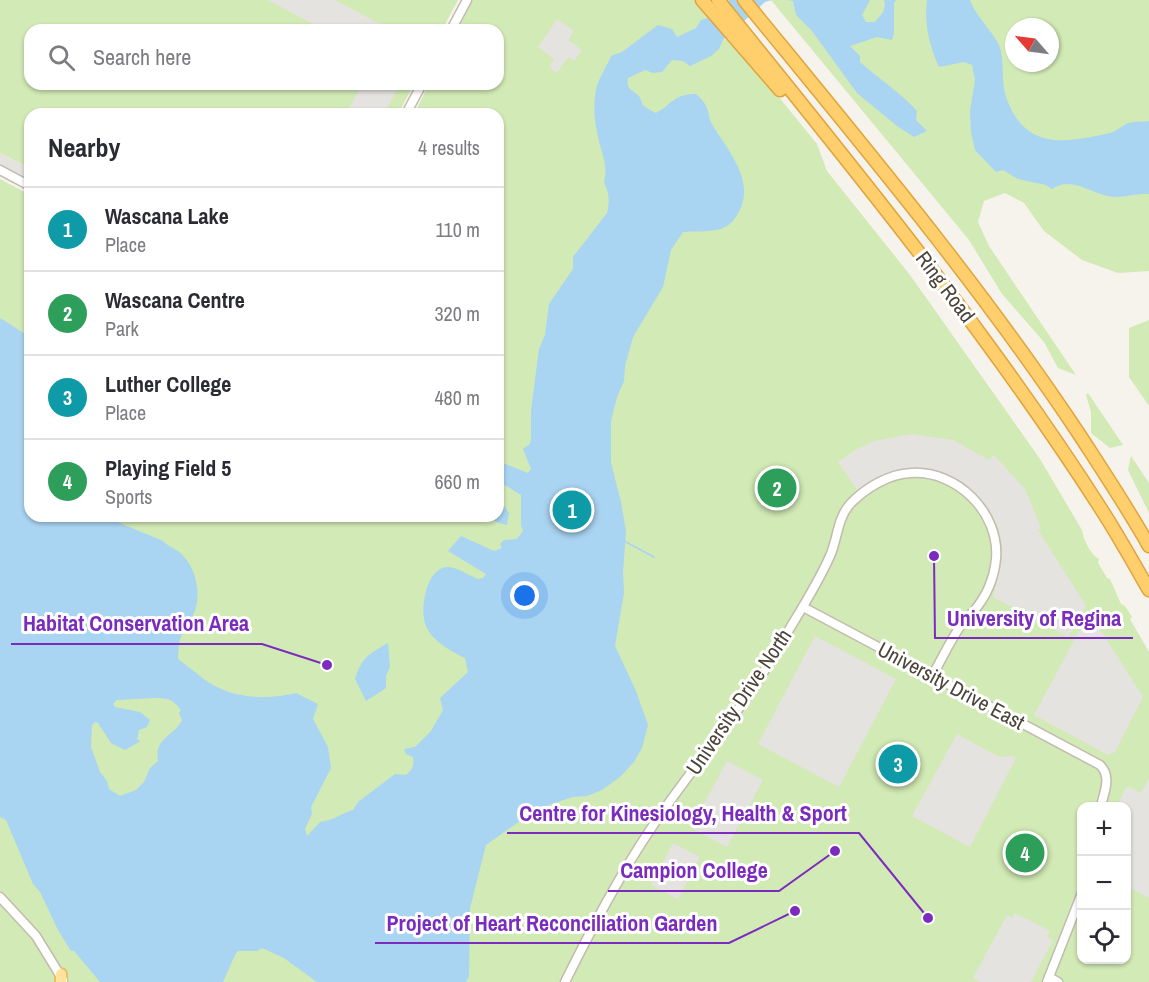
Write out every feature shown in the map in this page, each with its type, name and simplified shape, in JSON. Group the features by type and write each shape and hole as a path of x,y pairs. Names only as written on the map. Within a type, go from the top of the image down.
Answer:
{"highway":[{"name":"Ring Road","path":"744,0 908,199 1003,324 1117,492 1149,546"},
{"name":"Ring Road","path":"710,3 909,239 984,338 1096,502 1149,590"}],"street":[{"path":"454,24 467,0"},
{"path":"409,108 419,90"},
{"path":"0,170 24,183"},
{"path":"803,607 829,558 837,529 850,504 876,484 901,475 924,473 948,481 971,496 986,514 992,528 996,557 988,592 962,623 932,676"},
{"name":"University Drive East","path":"803,607 1100,765 1107,777 1102,802"},
{"name":"University Drive North","path":"565,982 618,882 653,825 748,695 803,607"},
{"path":"0,897 36,936 63,980"},
{"path":"1058,982 1048,980 1077,906"}],"green space":[{"path":"0,0 458,0 445,24 24,24 24,90 411,90 401,108 24,108 24,165 0,153"},
{"path":"472,0 698,0 707,10 704,13 722,39 731,38 817,144 827,171 910,275 1040,459 1082,530 1088,546 1099,559 1098,563 1110,579 1121,604 1132,617 1130,619 1149,652 1149,982 0,982 0,179 24,192 24,522 504,522 504,108 417,108 426,90 504,90 504,24 459,24"},
{"path":"771,0 1149,0 1149,271 1118,273 1082,260 1044,231 1024,203 1005,193 984,201 978,222 989,246 1076,375 1058,368 1044,342 1002,294 969,240"},
{"path":"1149,320 1149,406 1129,377 1129,328"},
{"path":"1088,393 1123,445 1110,448 1091,433 1091,412 1086,395"},
{"path":"1131,456 1149,483 1149,513 1128,470"}],"shaded area":[{"path":"268,0 335,0 380,24 313,24"},
{"path":"557,19 574,31 568,40 582,50 574,61 568,57 557,73 549,67 554,59 538,47"},
{"path":"359,90 397,90 387,108 349,108"},
{"path":"0,153 24,165 24,179 0,167"},
{"path":"912,434 953,440 989,460 994,455 1025,489 1041,528 1038,530 1086,606 1068,637 993,597 1002,558 998,526 980,498 964,485 948,476 915,469 894,472 858,491 838,462 874,441"},
{"path":"1094,620 1143,697 1115,752 1108,755 1034,715 1084,622"},
{"path":"815,636 896,679 839,787 758,744"},
{"path":"957,734 999,757 1013,756 1016,758 970,847 912,816"},
{"path":"727,761 763,780 727,847 691,828"},
{"path":"1149,778 1149,898 1131,888 1131,802 1119,802 1127,786 1141,793"},
{"path":"673,843 700,857 678,899 651,885"},
{"path":"1015,913 1050,931 1047,937 1053,940 1031,982 980,982 973,978 1007,915 1012,918"}],"water":[{"path":"729,0 772,0 765,2 723,40 719,49 711,56 690,66 683,61 672,60 662,72 653,73 645,70 628,78 629,87 639,96 643,105 656,113 674,100 688,94 696,94 702,99 712,124 740,172 744,194 735,218 729,224 722,229 683,232 671,250 663,287 633,337 625,366 624,381 611,421 611,463 626,531 624,593 615,646 636,691 648,725 642,748 634,762 620,777 602,790 537,809 486,845 470,908 469,976 466,982 317,982 284,958 262,948 257,951 238,951 223,982 100,982 74,951 71,951 58,930 40,892 33,884 6,820 0,817 0,318 24,333 24,522 117,522 163,541 184,557 196,581 196,607 180,639 178,659 210,683 239,695 258,697 296,693 318,704 313,719 328,747 331,768 311,807 312,814 305,829 307,836 320,822 353,810 358,802 395,774 406,775 408,773 412,767 413,757 406,754 404,749 415,747 431,731 443,710 440,698 468,672 465,658 438,641 426,626 423,610 426,591 434,574 440,569 452,567 478,579 483,578 486,574 448,551 461,536 494,551 502,548 500,544 504,540 517,539 523,531 521,495 504,485 504,463 528,473 531,469 523,449 530,444 531,410 539,349 545,335 549,304 573,269 573,257 607,213 609,201 604,182 605,163 598,139 594,109 598,82 611,56 622,52 658,25 672,29 677,37 696,28 701,20 711,17","holes":["155,698 170,700 181,710 179,713 182,720 179,726 162,742 159,747 158,761 150,768 144,782 136,790 120,796 109,789 107,781 100,772 91,747 92,725 95,722 98,723 111,743 125,750 139,742 140,740 137,740 139,730 147,727 150,720 140,712 115,707 113,704 117,700"]},
{"path":"788,0 870,0 862,15 866,22 874,22 883,12 884,0 896,0 892,40 877,37 850,46 860,56 860,62 917,111 916,120 927,131 914,137 857,93 812,31 796,15 793,1"},
{"path":"927,0 970,0 999,45 1004,91 1014,114 1024,127 1035,135 1048,139 1077,139 1110,133 1129,123 1149,121 1149,194 1108,196 1068,184 1052,189 1046,185 1018,179 1003,170 996,172 975,150 970,111 975,80 972,65 964,62 939,67 928,34"},
{"path":"504,505 509,513 507,525 497,522 504,522"},
{"path":"388,643 390,667 386,676 386,688 366,701 355,679 360,666 367,657"}],"waterway":[{"path":"624,541 654,557"}],"place":[{"name":"Wascana Centre","path":"777,488"},
{"name":"Wascana Lake","path":"572,510"},
{"name":"University of Regina","path":"934,556"},
{"name":"Habitat Conservation Area","path":"327,665"},
{"name":"Luther College","path":"898,764"},
{"name":"Campion College","path":"835,851"},
{"name":"Playing Field 5","path":"1025,853"},
{"name":"Project of Heart Reconciliation Garden","path":"795,911"},
{"name":"Centre for Kinesiology, Health & Sport","path":"928,918"}]}
